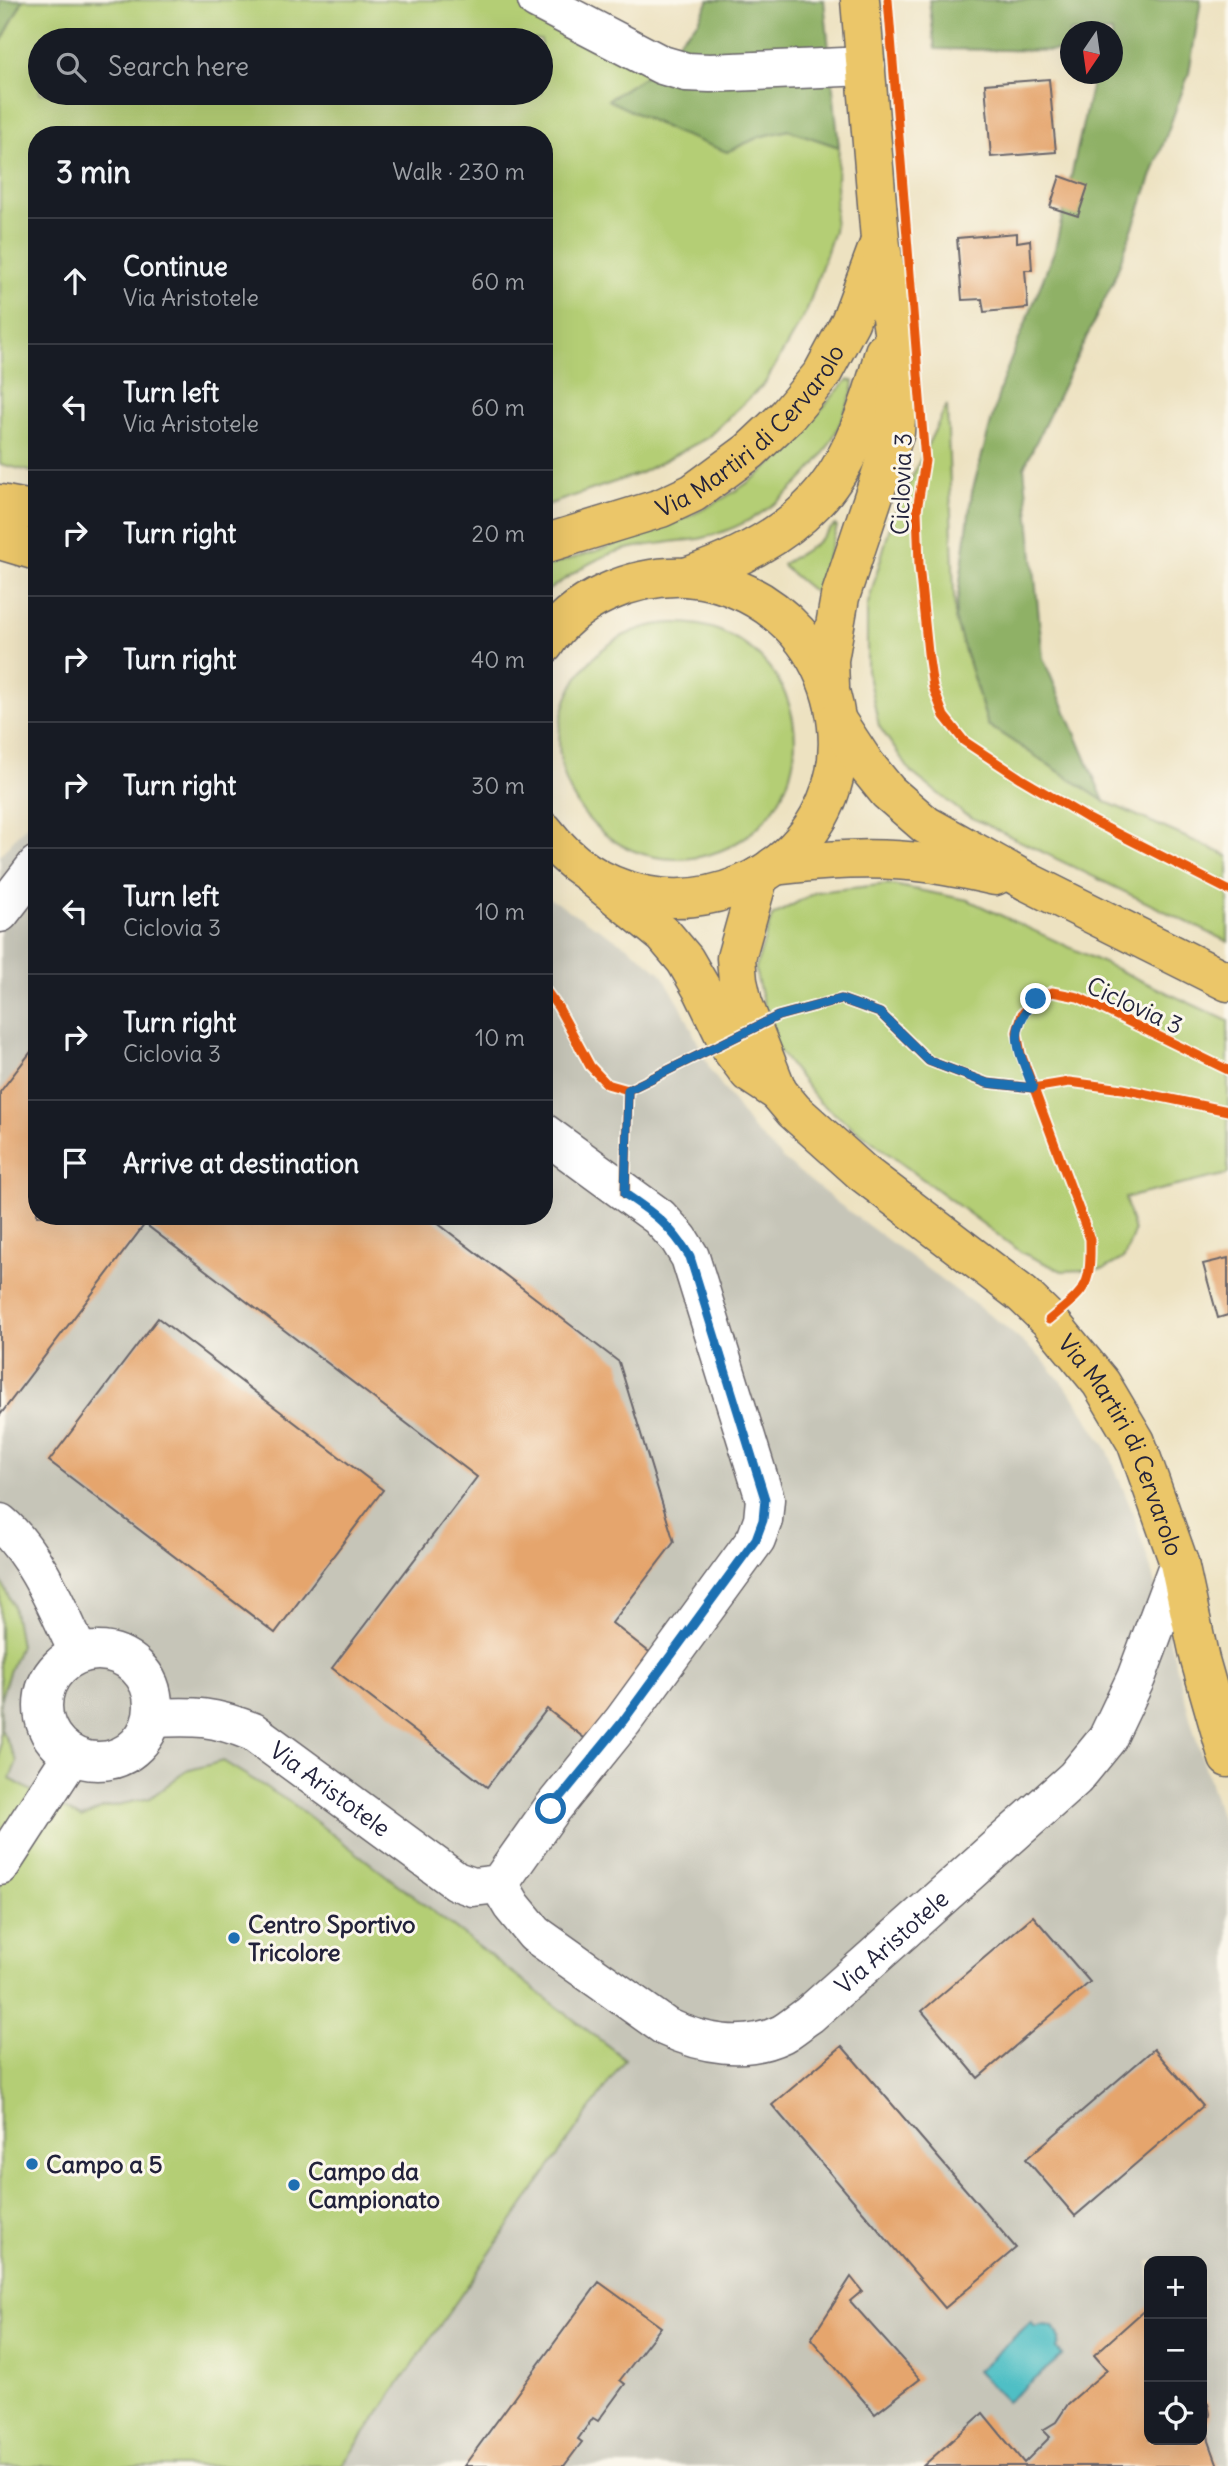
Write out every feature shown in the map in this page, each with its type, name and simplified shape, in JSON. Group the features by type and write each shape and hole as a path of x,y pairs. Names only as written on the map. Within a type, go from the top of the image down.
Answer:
{"main road":[{"name":"Via Martiri di Cervarolo","path":"778,1092 743,1003 736,958 767,871 795,848 811,827 833,776 837,749 830,660 840,597 895,432 899,374 880,239 860,0"},
{"name":"Via Martiri di Cervarolo","path":"553,541 661,508 693,493 750,451 786,416 822,374 850,322 880,239"},
{"name":"Via Martiri di Cervarolo","path":"686,577 750,551 788,526 816,501 839,468 866,416 891,323"},
{"path":"0,504 28,509"},
{"path":"0,540 28,548"},
{"path":"558,619 625,585 655,578 686,577 713,581 740,590 764,603 786,620 804,640 819,663 833,705 866,765 888,792 926,825 1028,882 1228,982"},
{"name":"Via Martiri di Cervarolo","path":"553,842 643,917 685,960 703,990 731,1049 750,1073 778,1092 802,1119 863,1173 1023,1295 1049,1320 1101,1383 1136,1442 1179,1563 1200,1660 1228,1758"},
{"path":"594,878 637,894 660,899 694,898 729,891 767,871 826,860 890,859 1028,882"}],"street":[{"path":"537,0 662,65 686,72 866,66"},
{"path":"0,913 28,877"},
{"path":"499,1884 551,1809 623,1721 756,1539 763,1520 765,1499 690,1257 659,1217 553,1140"},
{"path":"0,1523 8,1529 41,1575 79,1654"},
{"name":"Via Aristotele","path":"153,1718 193,1716 223,1720 253,1732 456,1881 473,1887 499,1884 512,1906 535,1934 666,2027 683,2035 736,2044 759,2043 784,2033 809,2015 1075,1778 1107,1739 1136,1678 1179,1563"},
{"path":"95,1650 113,1652 128,1659 141,1670 150,1684 154,1702 153,1718 147,1734 136,1747 122,1757 88,1761 72,1755 58,1744 47,1729 43,1712 44,1693 51,1676 63,1663 79,1654 95,1650"},
{"path":"0,1866 72,1755"}],"shaded area":[{"path":"28,823 28,1225 553,1225 553,901 630,948 661,973 681,1006 711,1071 753,1129 783,1159 839,1204 1003,1325 1043,1360 1073,1396 1108,1451 1134,1516 1192,1725 1228,1841 1228,2466 0,2466 0,855"}],"green space":[{"path":"0,0 23,0 0,44"},
{"path":"23,0 537,0 662,65 609,99 727,152 759,137 789,130 839,147 834,231 807,310 765,383 707,438 641,473 553,503 553,126 28,126 28,471 0,464 0,44"},
{"path":"709,0 824,0 839,147 789,130 759,137 727,152 675,132 608,100 662,65 680,39 698,22"},
{"path":"929,0 1201,0 1189,73 1113,282 1024,467 1043,658 1104,801 988,725 955,619 972,492 1002,382 1055,249 1092,84 1123,84 1123,21 1060,21 1060,51 935,49"},
{"path":"848,380 854,381 851,397 835,434 822,455 789,492 770,507 749,520 703,538 639,547 608,555 583,567 553,587 553,564 642,536 735,492 788,449"},
{"path":"947,405 955,619 988,725 1104,801 1228,856 1228,942 964,814 911,772 879,726 867,671 867,607 893,516"},
{"path":"835,525 837,527 817,591 814,592 783,564 814,545"},
{"path":"665,623 689,623 733,637 761,657 786,696 793,718 793,764 786,786 761,825 733,845 711,854 689,859 665,859 621,845 593,825 573,797 564,775 559,753 559,729 573,685 593,657 621,637 643,628"},
{"path":"888,884 968,900 1228,1021 1228,1174 1125,1198 1134,1232 1124,1258 1104,1269 1062,1271 1022,1253 819,1102 773,1043 755,970 772,916 816,892"},
{"path":"0,1579 13,1605 20,1646 0,1701"},
{"name":"Campo da Campionato","path":"0,1701 1,1729 17,1761 10,1779 81,1818 103,1808 150,1798 186,1771 223,1761 293,1804 625,2059 342,2466 0,2466"}],"water":[{"path":"1031,2322 1035,2327 1052,2326 1059,2337 1057,2349 1063,2355 1007,2402 977,2371"}],"building":[{"path":"1049,79 1056,152 991,157 985,84"},
{"path":"1060,176 1088,186 1078,216 1050,207"},
{"path":"1017,233 1017,242 1030,240 1032,270 1025,270 1028,308 984,312 982,299 962,300 957,238"},
{"path":"28,1056 28,1225 144,1225 0,1415 0,1092"},
{"path":"146,1225 440,1225 619,1362 674,1542 612,1623 653,1655 588,1741 547,1709 487,1787 332,1668 477,1477"},
{"path":"1228,1258 1228,1315 1218,1318 1203,1264"},
{"path":"158,1318 383,1490 275,1633 49,1461"},
{"path":"1033,1916 1090,1982 978,2078 922,2011"},
{"path":"842,2046 1016,2248 945,2308 772,2105"},
{"path":"1154,2049 1203,2106 1075,2216 1026,2159"},
{"path":"851,2277 862,2291 850,2301 920,2379 875,2414 811,2339"},
{"path":"599,2282 661,2327 620,2380 625,2384 598,2421 593,2418 578,2439 582,2442 564,2466 464,2466"},
{"path":"1144,2310 1144,2445 1207,2445 1207,2428 1218,2466 923,2466 983,2413 1024,2463 1050,2437 1043,2430 1056,2422 1068,2404 1107,2370 1094,2355"},
{"path":"1207,2402 1210,2414 1207,2428"}],"cycle path":[{"name":"Ciclovia 3","path":"888,0 925,461 917,510 919,565 933,687 944,716 964,741 1020,778 1089,819 1228,890"},
{"name":"Ciclovia 3","path":"1049,1320 1084,1287 1089,1268 1090,1239 1021,1054 1017,1032 1022,1014 1036,999 1052,992 1078,997 1228,1070"},
{"path":"553,1000 590,1066 607,1084 628,1090 778,1016 841,999 880,1013 929,1061 987,1083 1033,1088 1069,1082 1123,1089 1228,1111"},
{"path":"625,1194 628,1090"}],"place":[{"name":"Centro Sportivo Tricolore","path":"234,1938"},
{"name":"Campo a 5","path":"32,2164"},
{"name":"Campo da Campionato","path":"294,2185"}],"route":[{"path":"551,1809 623,1721 756,1539 763,1520 765,1499 690,1257 659,1217 625,1194 628,1090 778,1016 841,999 880,1013 929,1061 987,1083 1033,1088 1021,1054 1017,1032 1022,1014 1036,999"}]}
